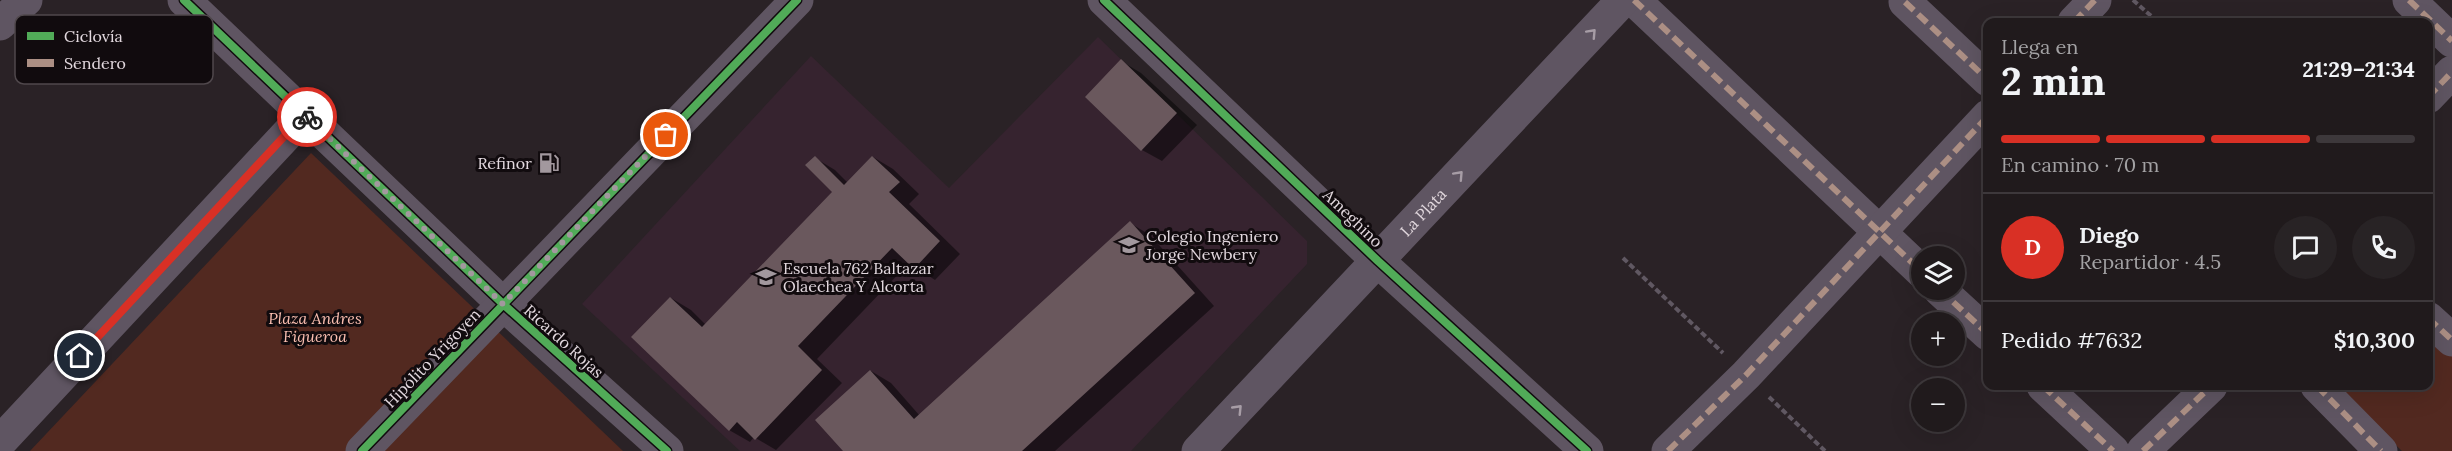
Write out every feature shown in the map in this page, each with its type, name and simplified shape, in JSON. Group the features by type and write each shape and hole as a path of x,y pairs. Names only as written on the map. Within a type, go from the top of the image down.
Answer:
{"street":[{"path":"0,24 26,0"},
{"name":"Ricardo Rojas","path":"184,0 200,15"},
{"name":"Hipólito Yrigoyen","path":"362,451 796,0"},
{"name":"Ameghino","path":"1104,0 1378,261 1587,451"},
{"name":"La Plata","path":"1198,451 1623,0"},
{"path":"1634,0 1911,262"},
{"path":"2078,18 2095,0"},
{"path":"2409,0 2428,18"},
{"path":"1905,2 1983,75"},
{"path":"2433,23 2452,41"},
{"name":"Ricardo Rojas","path":"213,28 503,304 667,451"},
{"path":"2433,92 2452,72"},
{"path":"0,442 304,115"},
{"path":"1668,451 1746,375 1983,121"},
{"path":"1952,300 1983,329"},
{"path":"2433,323 2452,340"},
{"path":"2047,390 2113,451"},
{"path":"2143,451 2207,390"},
{"path":"2321,390 2381,451"}],"path":[{"path":"2133,0 2153,18"}],"shaded area":[{"name":"Colegio Ingeniero Jorge Newbery","path":"1098,37 1307,241 1307,264 1131,451 740,451 582,304 811,56 949,188"}],"green space":[{"name":"Plaza Andres Figueroa","path":"311,153 623,451 30,451"},
{"path":"2433,336 2452,355 2452,451 2402,451 2338,390 2433,390"}],"building":[{"path":"1121,59 1177,113 1141,151 1085,97"},
{"path":"815,156 844,185 872,156 900,182 889,192 940,241 914,269 892,248 798,346 822,370 755,440 737,422 729,431 631,337 670,297 702,327 832,192 805,165"},
{"path":"1130,221 1195,293 1022,451 843,451 815,420 870,370 914,419"}],"marked path":[{"path":"1634,0 1911,262"},
{"path":"2078,18 2095,0"},
{"path":"2409,0 2428,18"},
{"path":"1905,2 1983,75"},
{"path":"2433,23 2452,41"},
{"path":"2433,92 2452,72"},
{"path":"1668,451 1746,375 1983,121"},
{"path":"1951,300 1983,329"},
{"path":"2433,323 2452,340"},
{"path":"2047,390 2113,451"},
{"path":"2143,451 2207,390"},
{"path":"2321,390 2381,451"}],"cycle path":[{"path":"184,0 200,15"},
{"path":"362,451 797,0"},
{"path":"1104,0 1378,261 1587,451"},
{"path":"213,28 503,304 667,451"}],"way so far":[{"path":"307,117 503,304 666,135"}],"place":[{"name":"Refinor","path":"549,163"},
{"name":"Colegio Ingeniero Jorge Newbery","path":"1129,245"},
{"name":"Escuela 762 Baltazar Olaechea Y Alcorta","path":"766,277"}],"route":[{"path":"80,356 304,115 307,117"}]}
